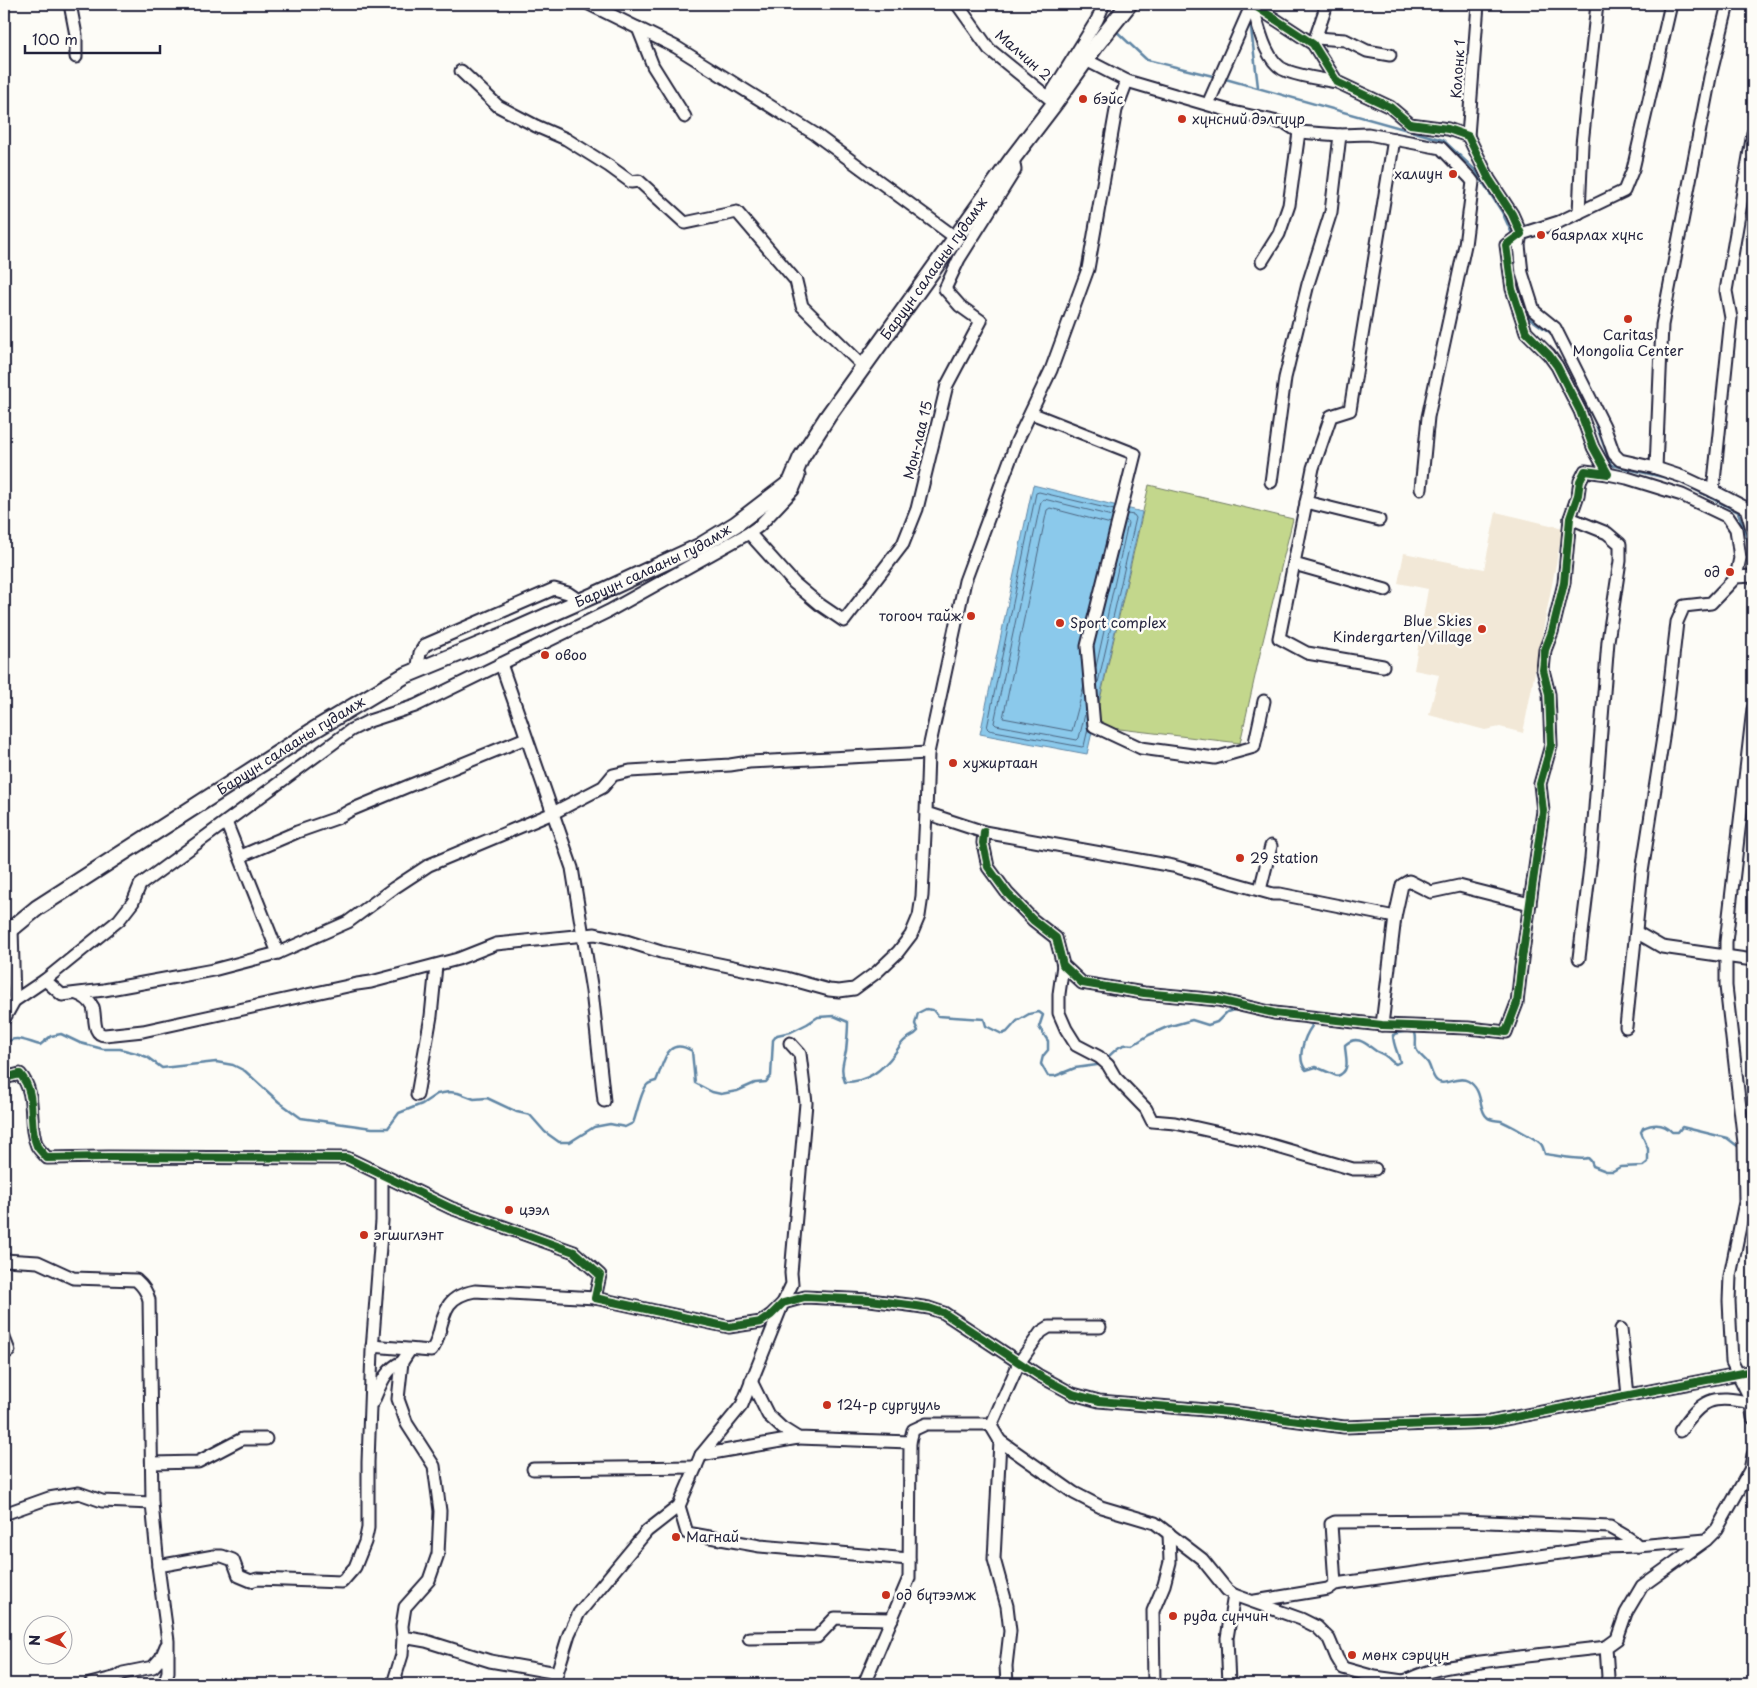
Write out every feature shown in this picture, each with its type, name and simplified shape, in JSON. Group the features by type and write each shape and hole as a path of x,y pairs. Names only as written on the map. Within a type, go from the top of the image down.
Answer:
{"main road":[{"name":"Баруун салааны гудамж","path":"8,932 37,908 314,730 404,676 504,635 700,546 736,524 791,482 801,458 814,437 864,366 1013,158 1052,100 1086,60 1126,7"}],"street":[{"path":"70,4 76,35 76,57"},
{"path":"589,4 676,48 815,134 956,238"},
{"name":"Малчин 2","path":"957,4 988,49 1052,100"},
{"path":"1052,100 1104,4"},
{"path":"1252,4 1314,41 1337,82"},
{"path":"1208,104 1252,4"},
{"path":"1252,4 1266,50 1273,61 1285,71 1337,82 1390,107 1410,124 1448,129 1468,136 1489,178 1512,214 1519,246 1522,273 1534,311 1556,328 1604,426 1614,454 1620,460 1656,468 1683,477 1746,508 1753,532"},
{"path":"1314,41 1326,4"},
{"name":"Колонк 1","path":"1468,136 1478,4"},
{"path":"1579,213 1582,144 1597,4"},
{"path":"1608,474 1593,447 1580,411 1557,366 1526,332 1512,289 1506,245 1516,238 1579,213 1624,191 1633,169 1671,4"},
{"path":"1656,468 1662,325 1708,86 1728,4"},
{"path":"638,28 653,66 685,117"},
{"path":"1314,41 1345,40 1367,50 1390,55"},
{"path":"1086,60 1127,81 1286,124 1299,132 1340,135 1368,134 1441,148 1472,182 1465,245 1428,417 1421,489"},
{"path":"460,72 498,106 566,139 631,182 639,181 685,223 737,212 796,282 802,306 864,366"},
{"path":"77,994 83,996 92,1006 97,1032 105,1036 143,1031 371,982 436,966 496,944 595,934 661,952 786,978 829,990 854,989 877,972 898,952 911,935 919,916 922,896 928,753 965,581 1017,441 1051,370 1088,269 1116,110 1127,81"},
{"path":"1262,261 1278,234 1289,205 1299,132"},
{"path":"1713,491 1731,318 1726,291 1753,132"},
{"path":"1271,482 1285,378 1308,284 1331,212 1340,135"},
{"path":"1383,666 1307,654 1279,638 1313,468 1331,416 1350,410 1394,139"},
{"name":"Мон-лаа 15","path":"749,533 794,583 819,604 844,621 903,544 917,508 947,385 981,320 960,306 945,289 959,259 1015,170 1013,158"},
{"path":"1030,413 1135,454 1087,646 1094,726 1141,748 1215,758 1254,747 1264,701"},
{"path":"4,1018 14,1001 45,980 119,920 133,902 140,885 351,730 369,721 415,706 618,606 760,526 793,490 814,437"},
{"path":"1063,966 1082,983 1144,993 1218,1000 1274,1013 1382,1025 1468,1028 1506,1032 1517,1003 1543,811 1540,784 1551,745 1549,694 1543,670 1545,650 1552,632 1564,583 1570,518 1578,495 1580,480 1585,471 1627,478 1682,495 1728,517 1736,529 1740,558 1736,577 1711,603 1684,606 1677,622 1666,718 1642,872 1626,1028"},
{"path":"1306,502 1379,520"},
{"path":"1570,518 1607,533 1620,544 1620,561 1608,641 1591,859 1579,958"},
{"path":"1294,564 1386,590"},
{"path":"1736,577 1753,576"},
{"path":"418,670 421,650 425,645 496,614 554,590 561,590 580,601"},
{"path":"496,614 504,635"},
{"path":"501,664 572,868 585,936 604,1101"},
{"path":"1753,709 1726,942 1727,1004 1744,1155 1748,1171 1745,1202 1730,1276 1729,1302 1732,1362 1750,1398 1753,1418"},
{"path":"241,856 297,832 338,818 351,810 526,738"},
{"path":"45,980 62,996 212,970 278,953 348,922 429,865 553,814 603,786 613,775 749,762 928,753"},
{"path":"926,813 984,832 1173,866 1272,894 1342,905 1395,917"},
{"path":"226,822 278,953"},
{"path":"984,832 988,867 1006,893 1033,920 1056,938 1063,966 1059,994 1059,1013 1066,1029 1076,1045 1104,1061 1115,1077 1146,1109 1152,1121 1175,1123 1264,1144 1353,1170 1375,1169"},
{"path":"1260,890 1271,846"},
{"path":"1382,1025 1395,917 1402,885 1410,881 1431,892 1459,886 1530,904"},
{"path":"8,932 14,1001"},
{"path":"1636,932 1662,947 1753,960"},
{"path":"417,1095 432,1016 436,966"},
{"path":"552,1684 569,1634 579,1613 647,1531 679,1506 701,1455 742,1405 792,1284 791,1273 806,1103 800,1054 790,1043"},
{"path":"4,1078 20,1074 25,1080 29,1090 37,1145 47,1158 347,1158 451,1208 574,1252 600,1276 595,1298"},
{"path":"158,1566 222,1556 233,1560 239,1576 251,1581 258,1579 342,1582 355,1567 366,1535 372,1346 382,1221 382,1175"},
{"path":"4,1260 38,1262 73,1278 136,1280 142,1284 147,1292 149,1300 152,1504 168,1641 168,1672 164,1684"},
{"path":"372,1346 431,1351 436,1346 442,1318 449,1305 460,1294 475,1290 595,1298 729,1326 761,1322 771,1315 783,1302 805,1297 870,1300 929,1308 944,1313 1038,1376 1074,1394 1099,1401 1230,1412 1344,1427 1490,1422 1753,1371"},
{"path":"990,1426 1019,1363 1041,1332 1049,1327 1100,1327"},
{"path":"1621,1329 1628,1395"},
{"path":"4,1338 9,1350"},
{"path":"393,1684 402,1655 402,1626 406,1607 429,1580 438,1554 440,1511 434,1466 407,1424 398,1399 402,1362 410,1350"},
{"path":"371,1409 384,1379 393,1365 402,1362"},
{"path":"751,1381 768,1416 798,1438"},
{"path":"1680,1431 1692,1412 1706,1402 1730,1398 1751,1403"},
{"path":"864,1684 909,1578 910,1442 913,1430 926,1424 986,1424 990,1426 1000,1441 1074,1493 1101,1507 1155,1523 1202,1559 1227,1590 1317,1627 1329,1639 1336,1658 1344,1668 1411,1682 1426,1671 1465,1664 1517,1656 1606,1647 1617,1639 1626,1613 1642,1586 1706,1540 1717,1529 1750,1470 1753,1455"},
{"path":"152,1463 198,1462 242,1439 266,1438"},
{"path":"701,1455 798,1438 910,1442"},
{"path":"1000,1441 994,1559 1007,1606 1010,1631 1006,1666 1007,1684"},
{"path":"533,1470 696,1467"},
{"path":"4,1514 49,1498 79,1493 102,1501 152,1504"},
{"path":"679,1506 687,1533 760,1546 909,1559"},
{"path":"1335,1584 1331,1524 1335,1522 1462,1521 1610,1527 1635,1541 1638,1546"},
{"path":"1154,1684 1153,1611 1164,1586 1170,1562 1169,1533"},
{"path":"1254,1601 1328,1588 1335,1584 1604,1547 1706,1540"},
{"path":"1229,1684 1227,1638 1234,1594"},
{"path":"749,1638 817,1637 835,1618 892,1619"},
{"path":"403,1637 490,1661 557,1673"},
{"path":"90,1684 116,1680 123,1673 152,1667 161,1658 168,1641"},
{"path":"1606,1647 1608,1677 1606,1684"},
{"path":"168,1672 174,1684"}],"shaded area":[{"name":"Blue Skies Kindergarten/Village","path":"1496,512 1563,528 1523,733 1500,727 1485,730 1429,715 1439,675 1414,670 1428,589 1398,583 1404,553 1484,569"}],"green space":[{"path":"1149,485 1293,519 1240,743 1094,726"}],"water":[{"name":"Sport complex","path":"1033,485 1142,512 1087,754 980,734"}],"waterway":[{"path":"1250,20 1258,87"},
{"path":"1114,29 1147,60 1217,77"},
{"path":"1222,78 1443,140 1475,170 1502,212 1513,236"},
{"path":"1517,274 1528,317 1552,334"},
{"path":"1573,377 1595,422 1611,465 1671,479"},
{"path":"1678,481 1738,512 1753,556"},
{"path":"4,1045 8,1041 16,1039 40,1045 51,1036 61,1034 80,1043 103,1049 120,1049 136,1053 147,1057 162,1068 216,1062 233,1065 245,1071 279,1102 301,1118 372,1128 388,1128 399,1113 422,1104 437,1094 449,1092 474,1099 487,1098 517,1112 530,1115 545,1132 559,1142 570,1142 594,1127 610,1124 625,1127 633,1123 641,1096 646,1087 656,1081 667,1054 671,1049 677,1047 683,1047 692,1051 695,1083 712,1092 721,1094 737,1091 755,1083 766,1082 771,1076 773,1040 777,1035 791,1032 818,1017 834,1016 848,1022 846,1051 842,1066 845,1082 861,1080 880,1070 904,1041 918,1031 915,1024 918,1013 926,1009 933,1010 938,1016 984,1019 986,1026 1002,1034 1007,1032 1017,1021 1029,1014 1039,1012 1043,1015 1039,1027 1048,1041 1048,1050 1043,1056 1041,1064 1048,1076 1055,1076 1075,1068 1097,1065 1101,1062"},
{"path":"1106,1059 1121,1046 1133,1045 1167,1027 1192,1020 1208,1025 1217,1022 1227,1012 1237,1009"},
{"path":"1305,1022 1312,1026 1302,1048 1303,1065 1306,1070 1316,1067 1337,1076 1345,1071 1345,1045 1349,1042 1354,1040 1361,1041 1396,1064 1400,1062 1393,1035 1404,1032 1415,1033 1417,1050 1428,1063 1436,1080 1442,1083 1459,1079 1468,1081 1479,1094 1482,1110 1487,1117 1504,1122 1539,1142 1545,1154 1588,1158 1593,1166 1606,1171 1613,1171 1620,1167 1643,1166 1648,1162 1648,1149 1641,1132 1643,1128 1651,1125 1662,1125 1672,1132 1678,1132 1682,1127 1727,1138 1740,1148"}],"cycle path":[{"path":"984,832 983,843 988,867 1007,893 1033,920 1056,938 1063,965 1082,983 1144,993 1218,1000 1274,1013 1382,1025 1468,1028 1506,1032 1517,1003 1543,811 1540,784 1551,745 1549,694 1543,670 1545,650 1552,632 1564,583 1570,518 1578,495 1580,481 1585,471 1608,474 1593,447 1580,411 1557,366 1526,332 1512,289 1506,245 1521,234 1512,214 1489,179 1468,136 1448,129 1410,124 1390,107 1337,82 1313,44 1252,4"},
{"path":"4,1078 20,1074 25,1082 31,1100 34,1137 38,1148 47,1158 347,1158 451,1208 574,1252 600,1275 595,1298 729,1327 761,1322 783,1303 805,1297 870,1300 929,1308 944,1313 1038,1375 1073,1394 1099,1401 1230,1412 1344,1427 1490,1422 1753,1371"}],"place":[{"name":"бэйс","path":"1083,99"},
{"name":"хүнсний дэлгүүр","path":"1182,119"},
{"name":"халиун","path":"1453,174"},
{"name":"баярлах хүнс","path":"1541,235"},
{"name":"Caritas Mongolia Center","path":"1628,319"},
{"name":"од","path":"1730,572"},
{"name":"тогооч тайж","path":"971,616"},
{"name":"Sport complex","path":"1060,623"},
{"name":"Blue Skies Kindergarten/Village","path":"1482,629"},
{"name":"овоо","path":"545,655"},
{"name":"хужиртаан","path":"953,763"},
{"name":"29 station","path":"1240,858"},
{"name":"цээл","path":"509,1210"},
{"name":"эгшиглэнт","path":"364,1235"},
{"name":"124-р сургууль","path":"827,1405"},
{"name":"Магнай","path":"676,1537"},
{"name":"од бүтээмж","path":"886,1595"},
{"name":"руда сүнчин","path":"1173,1616"},
{"name":"мөнх сэрүүн","path":"1352,1655"}]}
